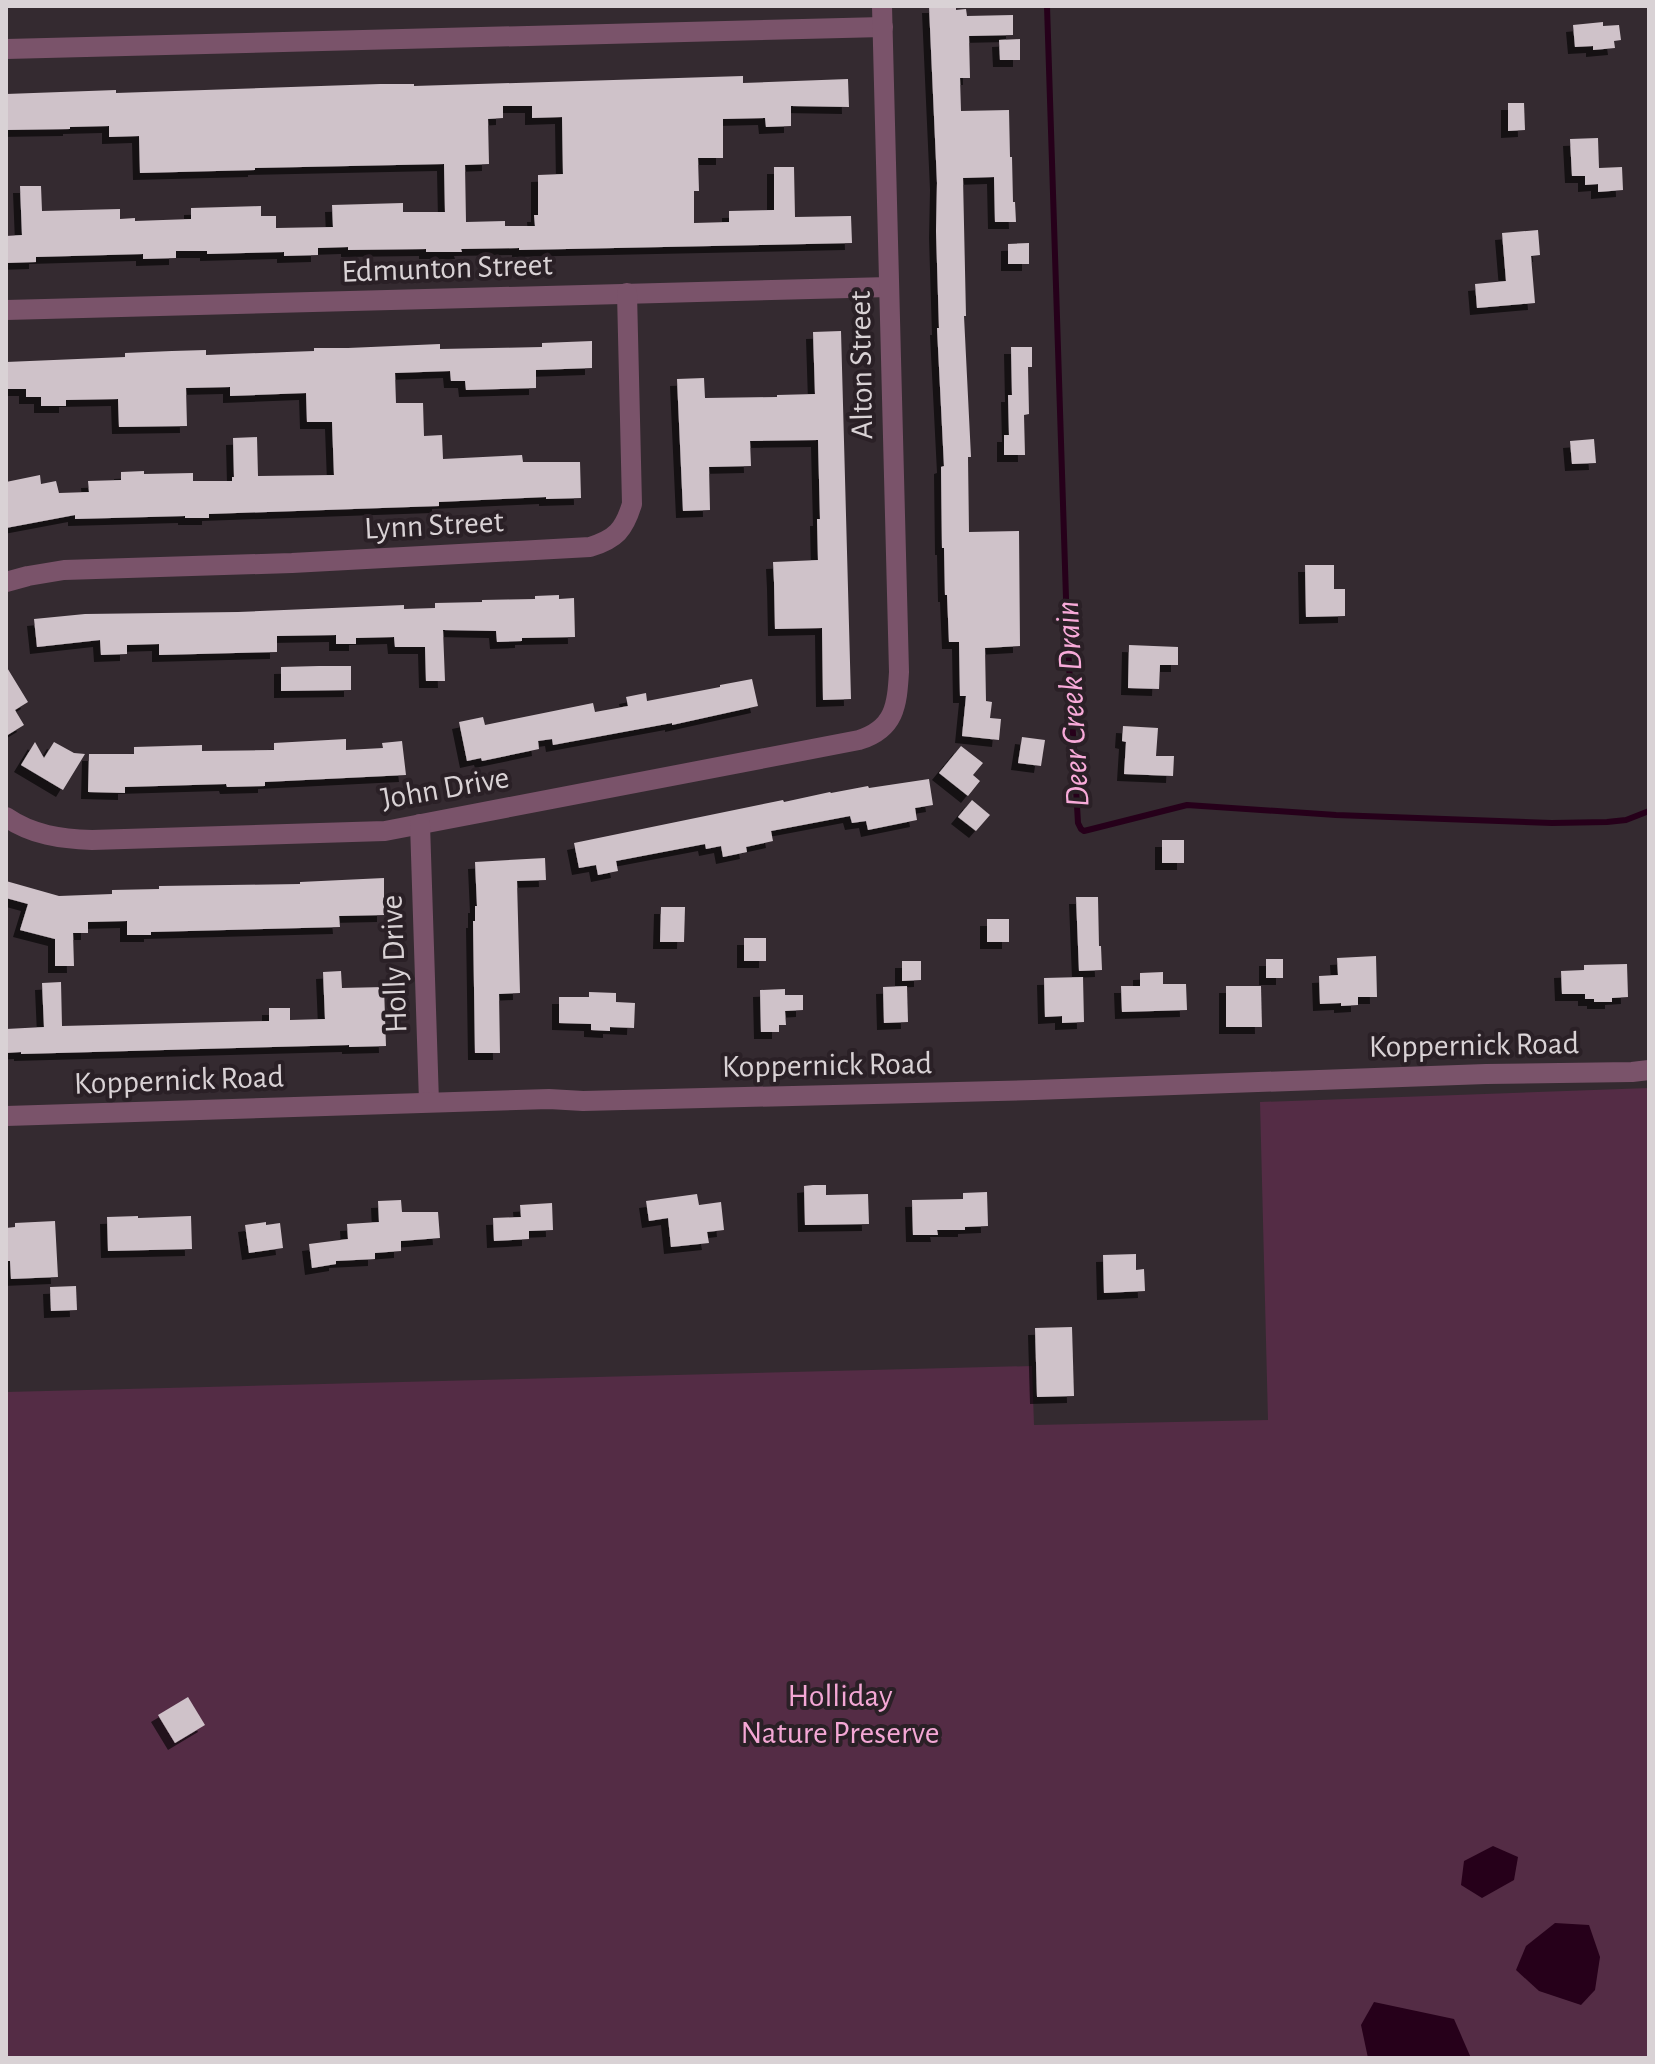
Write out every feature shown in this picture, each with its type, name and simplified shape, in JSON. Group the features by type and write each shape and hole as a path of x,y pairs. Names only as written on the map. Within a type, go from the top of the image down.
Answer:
{"street":[{"path":"6,49 882,16"},
{"name":"Alton Street","path":"882,16 899,672 897,701 888,721"},
{"name":"Edmunton Street","path":"6,310 889,287"},
{"name":"Lynn Street","path":"6,582 64,570 292,563 590,547 605,543 623,528 632,504 627,293"},
{"name":"John Drive","path":"6,817 28,829 51,836 92,840 366,833 859,740 877,732 888,721"},
{"name":"Holly Drive","path":"420,824 429,1102"},
{"name":"Koppernick Road","path":"6,1116 429,1102 1045,1090 1649,1070"}],"green space":[{"name":"Holliday Nature Preserve","path":"1649,1088 1649,2058 6,2058 6,1392 1032,1366 1034,1425 1268,1420 1260,1102"}],"shaded area":[{"path":"1493,1846 1518,1857 1514,1880 1482,1898 1461,1885 1464,1861"},
{"path":"1555,1923 1589,1925 1600,1957 1595,1990 1581,2005 1539,1991 1516,1970 1526,1946"},
{"path":"1374,2002 1454,2019 1471,2058 1368,2058 1361,2025"}],"building":[{"path":"929,6 956,6 956,10 966,9 967,16 1013,15 1013,35 969,36 970,78 960,78 961,111 1009,110 1015,202 1016,222 995,222 994,177 963,178 964,316 971,457 968,457 969,532 1019,531 1020,646 985,648 986,701 992,702 990,718 1001,719 999,740 962,736 966,696 960,696 959,642 949,642 942,548 941,467 944,466 937,328 937,183"},
{"path":"1603,22 1603,26 1619,25 1621,40 1614,41 1615,48 1593,50 1593,46 1575,47 1573,25"},
{"path":"1020,39 1020,60 1000,60 999,40"},
{"path":"743,76 743,83 848,79 849,107 791,106 791,126 766,127 765,118 723,119 723,158 698,158 699,191 694,191 694,223 729,222 729,211 774,210 774,167 794,167 795,217 851,216 852,243 461,249 462,252 348,250 348,247 318,248 318,255 284,256 284,252 207,254 207,251 176,251 176,258 143,259 143,254 36,257 36,262 6,263 6,236 22,235 20,186 41,186 42,211 120,209 120,219 135,218 135,221 191,219 191,208 261,206 261,216 276,216 276,228 333,227 332,205 403,203 403,212 445,212 444,164 140,173 139,136 109,137 109,126 6,130 6,94 380,84 414,86","holes":["503,106 532,106 532,118 562,117 563,174 538,175 535,226 505,226 505,221 466,222 465,165 489,164 488,119 503,118"]},
{"path":"1508,103 1524,103 1525,130 1508,131"},
{"path":"1598,138 1599,168 1622,167 1623,190 1598,192 1598,184 1585,185 1585,176 1572,176 1570,139"},
{"path":"1538,230 1540,255 1531,256 1535,303 1477,308 1475,284 1506,281 1502,233"},
{"path":"1029,243 1029,264 1008,264 1008,244"},
{"path":"841,331 851,699 823,700 822,628 775,629 773,562 818,560 818,440 750,441 751,466 709,467 710,510 683,511 677,379 704,378 705,398 815,394 813,332"},
{"path":"592,341 592,368 536,370 536,388 466,390 465,381 451,381 450,371 395,373 396,403 423,403 424,436 442,435 443,459 522,455 523,462 580,462 581,498 546,497 439,502 439,506 209,514 209,518 75,519 75,515 6,528 6,482 40,475 41,484 56,481 59,493 89,492 88,481 121,480 121,472 193,473 193,481 232,481 233,438 257,437 258,476 334,475 332,422 307,422 306,393 230,396 230,387 186,388 187,426 119,427 118,399 66,400 66,406 41,406 41,397 26,397 26,389 6,389 6,362 125,357 125,353 172,351 206,350 206,355 440,344 440,349 542,347 542,343"},
{"path":"1011,347 1032,347 1032,367 1028,367 1029,414 1024,415 1025,455 1004,455 1004,435 1009,435 1008,395 1012,395"},
{"path":"1594,439 1596,463 1572,464 1570,441"},
{"path":"1305,565 1334,565 1334,589 1345,589 1345,616 1306,617"},
{"path":"559,595 559,599 574,598 575,637 497,642 496,631 443,630 445,681 426,681 425,647 395,647 394,637 356,638 356,644 336,644 336,635 277,636 277,652 159,655 159,644 127,645 127,654 101,655 100,640 37,647 34,619 85,614 404,605 404,609 435,608 435,603 535,599 535,596"},
{"path":"1129,645 1178,647 1178,665 1160,665 1159,689 1128,688"},
{"path":"6,666 28,702 15,710 24,725 6,736"},
{"path":"351,666 351,690 281,691 281,667"},
{"path":"752,679 758,706 672,725 553,745 552,739 538,741 539,749 482,761 481,758 467,761 459,722 483,717 485,725 593,703 595,712 628,706 626,697 646,693 647,701"},
{"path":"1123,726 1158,728 1156,756 1174,756 1173,776 1124,774 1126,742 1122,741"},
{"path":"1022,737 1045,740 1041,766 1018,763"},
{"path":"346,739 346,750 383,748 382,743 402,741 406,775 265,782 265,786 125,787 125,793 88,792 89,754 134,754 134,747 202,745 202,751 274,750 274,743"},
{"path":"35,742 44,758 54,742 74,753 85,754 63,790 21,765"},
{"path":"961,746 983,763 973,775 980,781 968,796 939,773"},
{"path":"929,779 933,805 915,808 917,820 868,830 866,821 852,823 850,816 771,831 773,841 746,847 747,852 723,857 721,846 706,849 705,844 616,861 618,871 598,875 596,865 579,868 574,843 783,800"},
{"path":"972,800 990,815 976,831 958,817"},
{"path":"1162,840 1184,840 1184,863 1162,863"},
{"path":"545,858 546,880 517,881 520,993 499,994 500,1053 475,1053 475,862"},
{"path":"384,878 384,915 339,916 340,927 127,935 127,921 88,922 88,933 73,933 74,966 55,966 55,939 20,930 28,904 6,898 6,881 59,896 112,894 112,890 159,889 159,886 300,884"},
{"path":"1076,897 1098,897 1102,970 1079,971"},
{"path":"661,907 685,907 684,942 660,942"},
{"path":"987,919 1009,919 1009,942 987,942"},
{"path":"744,938 766,938 766,961 744,961"},
{"path":"1376,956 1377,997 1358,997 1358,1005 1320,1004 1319,976 1338,975 1337,958"},
{"path":"1266,959 1283,959 1283,978 1266,978"},
{"path":"902,961 921,961 921,980 902,981"},
{"path":"1627,964 1628,997 1612,998 1612,1002 1594,1002 1594,999 1585,999 1585,994 1562,994 1561,971 1584,970 1584,965"},
{"path":"341,971 342,988 384,987 386,1046 6,1053 6,1029 44,1027 42,983 61,982 62,1026 269,1021 269,1008 290,1008 290,1020 325,1019 323,972"},
{"path":"1163,972 1163,984 1186,984 1187,1010 1122,1012 1121,986 1140,986 1140,973"},
{"path":"1083,977 1084,1022 1062,1023 1062,1016 1045,1017 1044,978"},
{"path":"907,986 908,1022 884,1023 883,987"},
{"path":"1226,986 1261,986 1262,1027 1226,1027"},
{"path":"785,989 785,995 803,995 803,1010 785,1011 786,1025 779,1025 779,1032 761,1032 760,990"},
{"path":"589,992 616,993 616,1002 635,1003 634,1028 591,1030 591,1024 559,1023 559,997 589,997"},
{"path":"826,1185 826,1195 868,1194 869,1224 805,1225 804,1186"},
{"path":"987,1192 988,1226 937,1230 938,1235 913,1235 912,1200 963,1199 963,1193"},
{"path":"697,1194 699,1205 721,1202 724,1230 707,1232 709,1243 671,1247 668,1218 649,1221 646,1201"},
{"path":"401,1200 402,1212 438,1212 440,1238 401,1241 401,1251 375,1253 375,1259 336,1261 336,1264 312,1268 309,1244 348,1239 347,1224 379,1222 378,1201"},
{"path":"552,1203 553,1230 529,1231 529,1239 494,1241 493,1218 521,1217 520,1205"},
{"path":"191,1216 192,1249 108,1251 107,1217"},
{"path":"55,1221 58,1277 11,1279 10,1261 6,1261 6,1228 15,1227 15,1223"},
{"path":"266,1222 266,1225 280,1223 283,1248 249,1253 245,1225"},
{"path":"1136,1254 1136,1270 1144,1269 1145,1291 1104,1293 1103,1255"},
{"path":"76,1286 77,1310 51,1311 50,1287"},
{"path":"1072,1327 1074,1396 1037,1397 1035,1328"},
{"path":"188,1697 205,1725 175,1743 158,1715"}],"waterway":[{"name":"Deer Creek Drain","path":"1047,6 1067,629 1078,823 1081,829 1084,831 1187,805 1336,815 1552,823 1626,820 1649,811"}]}
